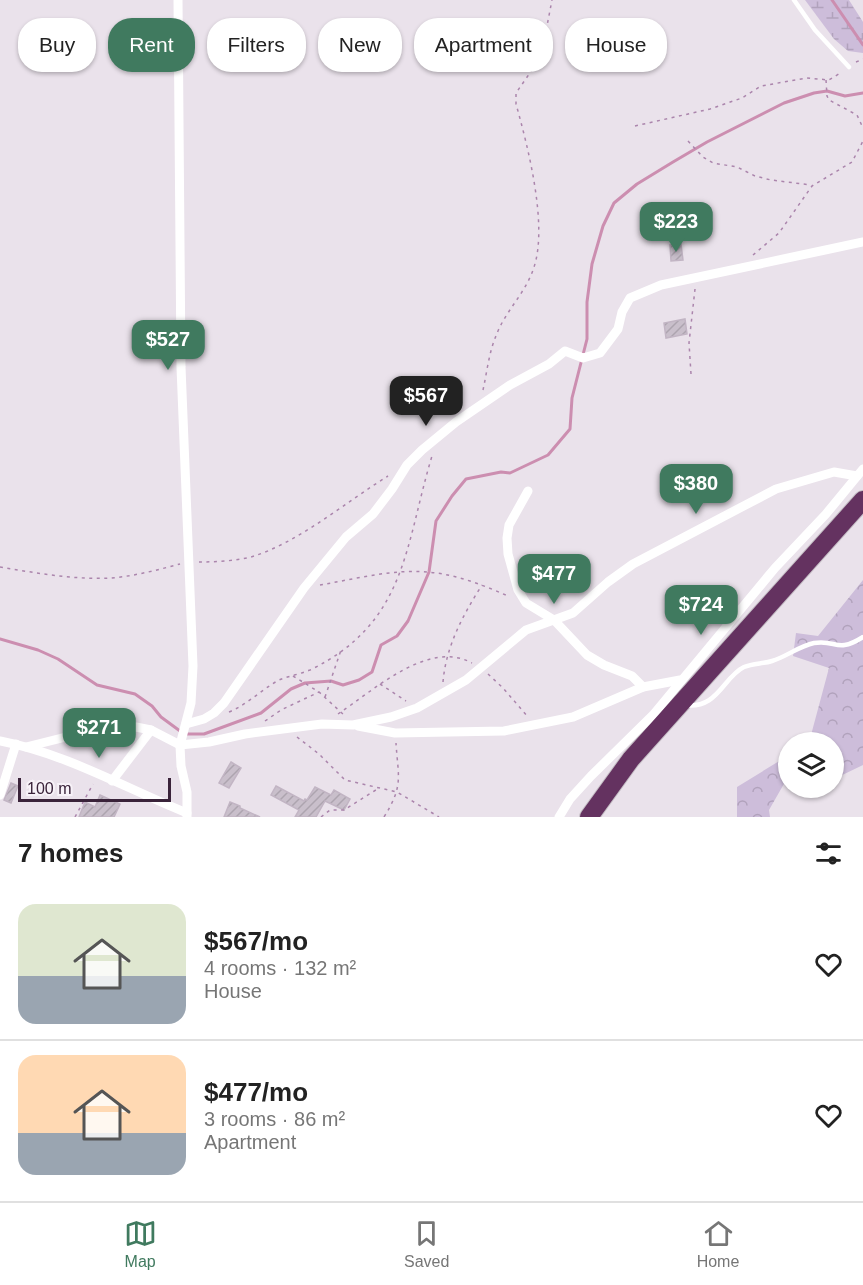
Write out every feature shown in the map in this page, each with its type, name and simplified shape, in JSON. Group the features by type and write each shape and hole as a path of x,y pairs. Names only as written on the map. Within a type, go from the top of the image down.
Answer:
{"highway":[{"path":"590,817 632,759 863,500"}],"street":[{"path":"178,0 181,367 194,683 180,745 187,815"},
{"path":"186,724 204,719 224,703 303,588 333,552 373,514 407,465 438,435 522,378 549,364 565,351 583,358 600,353 618,329 622,312 630,298 661,285 863,242"},
{"path":"353,725 391,717 417,708 481,668 526,630 573,613 608,582 633,564 780,486 834,472 860,472"},
{"path":"559,817 577,792 615,750 653,715 775,567 826,514 860,472"},
{"path":"528,491 509,525 507,538 508,554 518,590 526,603 554,620 588,655 604,665 632,676 643,687"},
{"path":"26,747 106,727 136,727 151,730 180,745 322,724 353,725 395,733 504,732 593,710 643,687 680,680"},
{"path":"112,781 151,730"},
{"path":"0,741 78,764 187,815"},
{"path":"0,795 16,744"}],"lane":[{"path":"794,0 815,30 849,67"},
{"path":"680,705 696,705 717,695 738,671 748,665 771,661 809,644 821,642 839,647 863,637"}],"path":[{"path":"480,405 495,336 526,287 538,249 540,236 536,194 516,104 516,93 541,57 552,0"},
{"path":"635,126 710,109 742,98 761,86 807,78 826,80 835,78 863,59"},
{"path":"826,80 829,100 857,115 863,128"},
{"path":"688,141 713,163 737,167 755,176 771,180 812,186"},
{"path":"741,269 755,253 779,233 812,186 852,162 863,141"},
{"path":"691,374 689,343 697,279"},
{"path":"231,711 242,707 279,681 310,670 341,650 376,617 391,595 401,572 413,535 432,455"},
{"path":"0,567 70,576 109,578 144,574 189,561 218,562 249,557 273,549 407,465"},
{"path":"303,588 401,572 429,572 483,584 526,603"},
{"path":"442,694 448,656 466,611 483,584"},
{"path":"325,698 341,650"},
{"path":"322,724 406,669 434,658 448,656 465,660 481,668 503,688 534,726"},
{"path":"292,676 319,692 341,712"},
{"path":"380,684 417,708"},
{"path":"263,722 281,710 319,692"},
{"path":"285,729 320,754 345,780 397,792 439,817"},
{"path":"384,817 397,792 400,778 395,733"},
{"path":"75,817 99,774"},
{"path":"321,817 330,810 344,810 380,787"}],"green space":[{"path":"805,0 849,0 863,22 863,53 848,51 834,39"},
{"path":"863,580 863,765 844,774 844,732 812,732 829,668 793,656 796,633 818,636"},
{"path":"778,762 778,794 769,810 770,817 737,817 737,787"}],"building":[{"path":"681,244 683,260 671,261 670,245"},
{"path":"685,319 687,334 666,338 664,323"},
{"path":"231,762 241,768 229,788 219,783"},
{"path":"11,783 18,786 11,803 4,800"},
{"path":"276,786 304,801 315,787 331,795 334,790 350,799 344,810 325,801 316,817 295,817 299,810 271,795"},
{"path":"100,795 120,804 114,817 79,817 85,802 95,807"},
{"path":"230,802 240,808 260,817 224,817"}],"waterway":[{"path":"832,0 863,45"},
{"path":"186,734 204,734 261,713 291,689 305,683 331,681 343,685 359,680 372,672 381,645 397,636 408,621 429,572 436,521 452,496 466,479 501,472 510,473 548,455 570,429 572,398 587,339 587,302 592,264 603,226 614,203 637,184 707,142 784,103 827,91 845,96 863,93"},
{"path":"0,639 38,650 58,659 97,685 135,694 180,731"}]}
